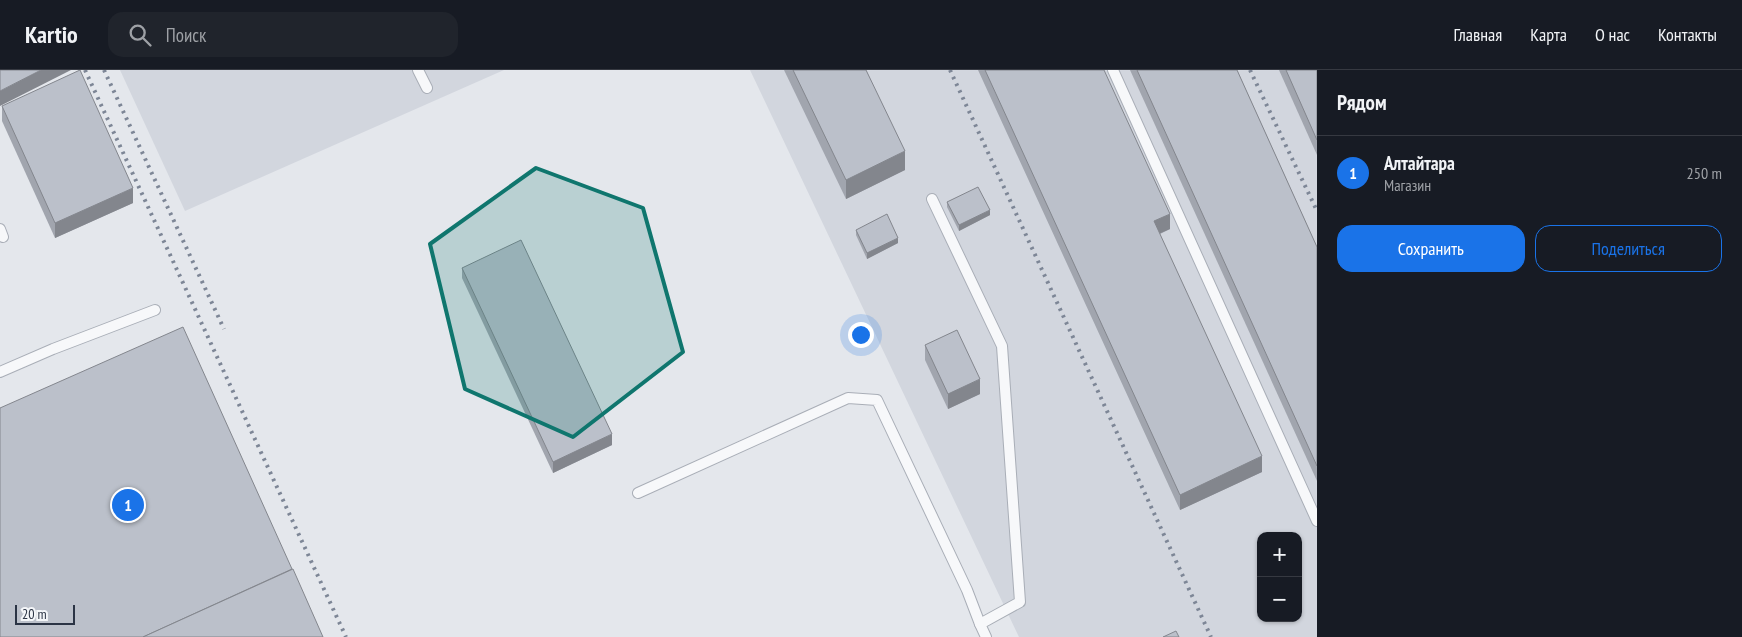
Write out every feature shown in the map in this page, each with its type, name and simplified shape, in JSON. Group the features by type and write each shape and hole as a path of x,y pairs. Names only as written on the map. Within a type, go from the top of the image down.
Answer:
{"lane":[{"path":"418,70 427,88"},
{"path":"1113,70 1317,521"},
{"path":"932,199 1002,346 1020,602 980,624"},
{"path":"0,372 53,349 155,310"},
{"path":"638,493 848,398 877,400 986,637"}],"highlighted area":[{"path":"536,168 643,208 683,352 573,437 465,389 430,244"}],"shaded area":[{"path":"120,70 504,70 185,211"},
{"path":"750,70 1317,70 1317,637 1019,637"}],"building":[{"path":"0,70 41,70 0,91"},
{"path":"80,70 133,188 55,223 2,106"},
{"path":"793,70 866,70 905,151 846,180"},
{"path":"985,70 1104,70 1170,214 1154,221 1262,456 1180,495"},
{"path":"1137,70 1237,70 1317,247 1317,466"},
{"path":"1286,70 1317,70 1317,140"},
{"path":"978,187 990,210 959,225 947,202"},
{"path":"887,214 898,238 867,253 856,230"},
{"path":"521,240 612,434 553,462 462,268"},
{"path":"183,327 292,569 143,637 0,637 0,408"},
{"path":"957,330 980,379 948,394 925,345"},
{"path":"293,569 323,637 143,637"},
{"path":"1176,631 1179,637 1163,637"}],"railway":[{"path":"85,70 346,637"},
{"path":"104,70 224,329"},
{"path":"950,70 1211,637"},
{"path":"1250,70 1317,211"}],"place":[{"name":"Алтайтара","path":"128,505"}]}
